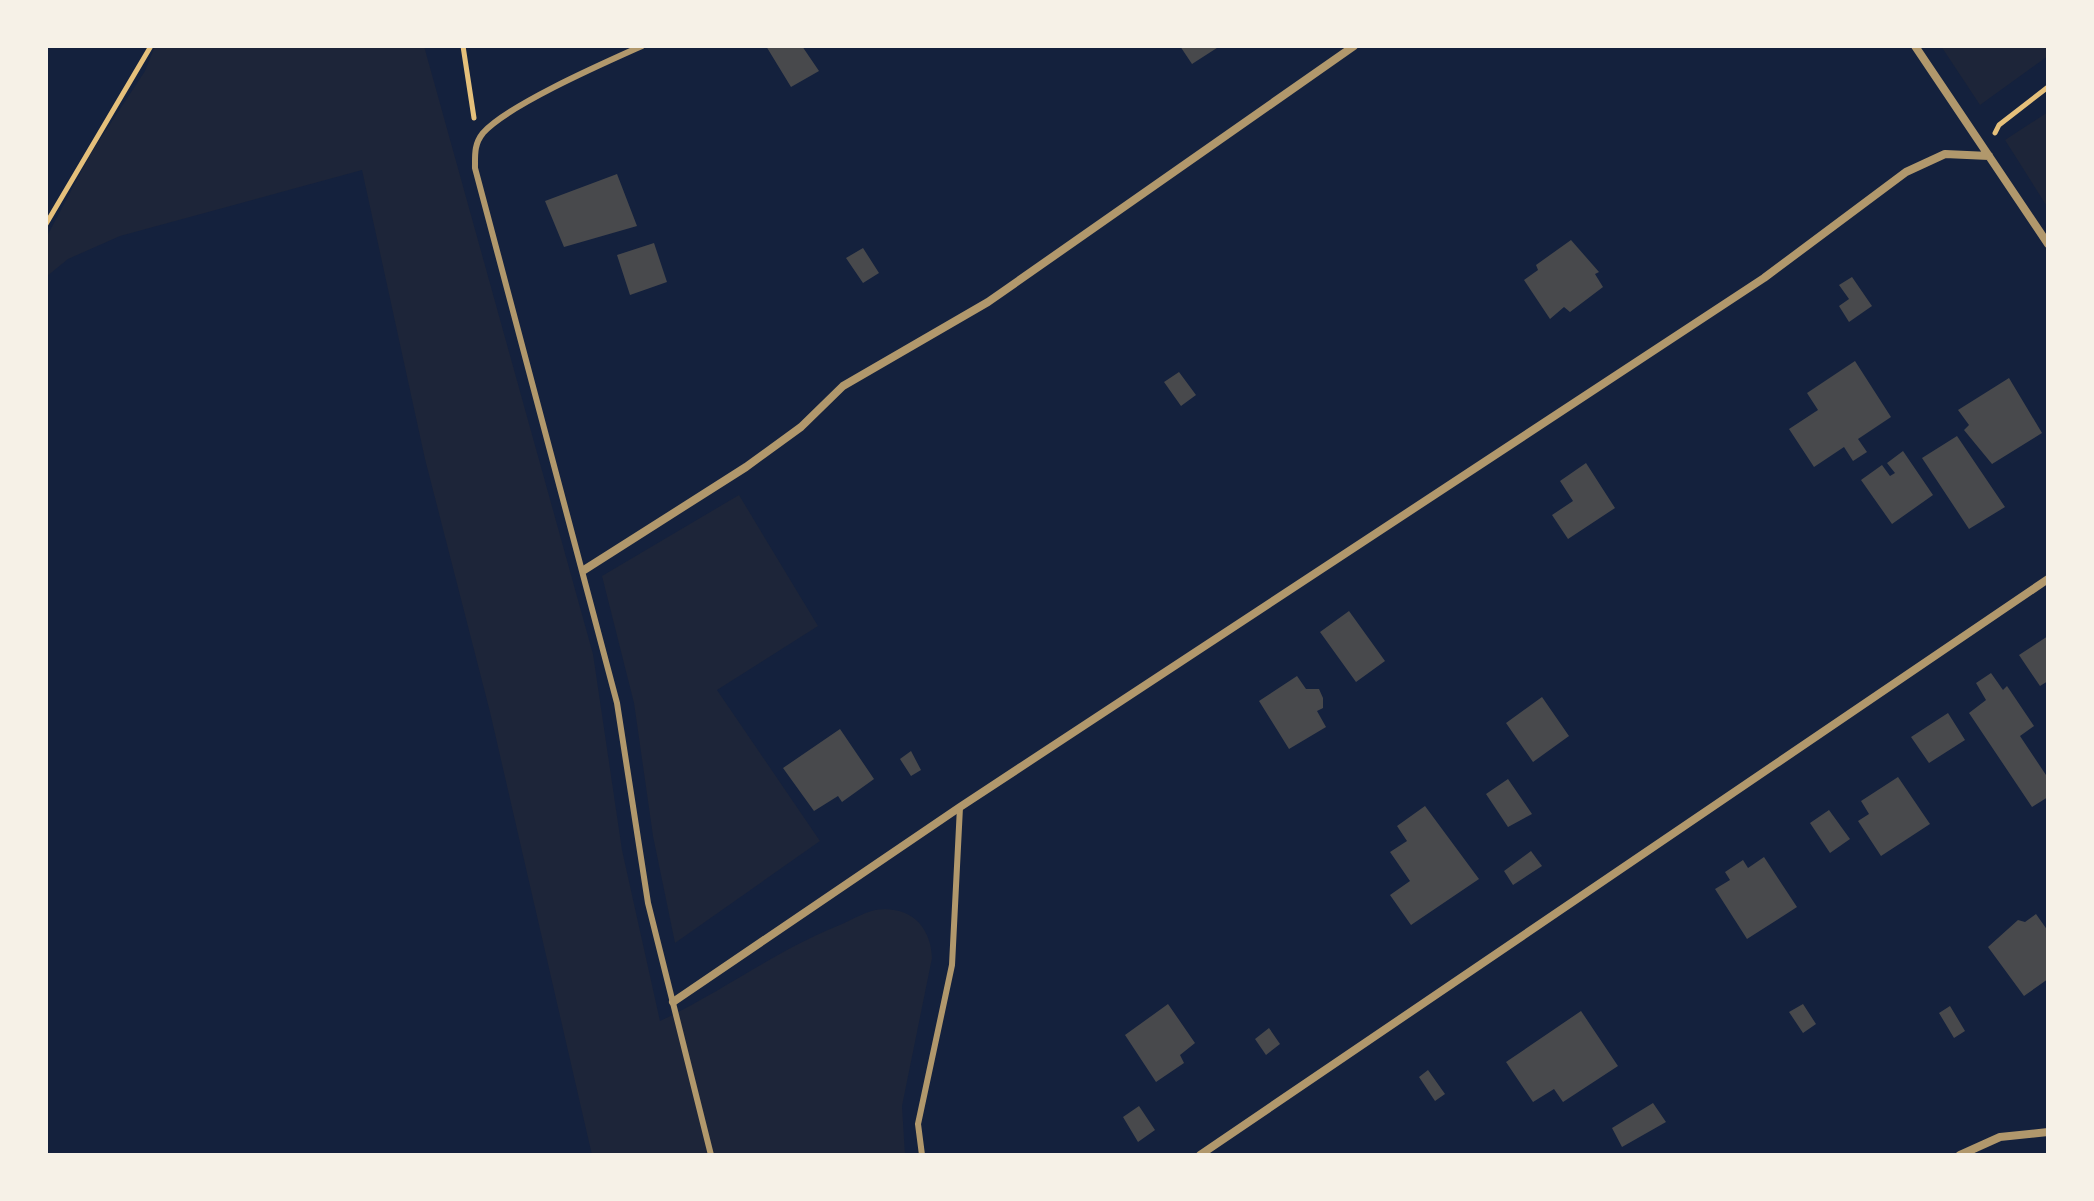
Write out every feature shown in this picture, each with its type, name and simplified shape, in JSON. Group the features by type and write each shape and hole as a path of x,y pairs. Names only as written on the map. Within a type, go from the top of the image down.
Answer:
{"street":[{"path":"584,570 746,467 801,427 843,386 988,302 1354,46"},
{"path":"1915,46 2048,244"},
{"path":"673,1002 960,807 1764,278 1906,172 1945,154 1989,156"},
{"path":"1200,1155 2048,579"},
{"path":"1960,1155 2000,1137 2048,1132"}],"lane":[{"path":"642,46 507,115 484,133 478,143 475,168 617,703 633,822 711,1155"},
{"path":"922,1155 918,1124 952,965 960,807"}],"path":[{"path":"46,224 151,46"},
{"path":"463,46 478,143"},
{"path":"1989,156 1990,141 1999,125 2048,87"}],"shaded area":[{"path":"155,46 424,46 593,654 622,850 660,1021 790,948 865,913 887,909 908,915 923,927 932,958 902,1106 905,1155 592,1155 490,712 425,459 362,170 120,236 68,259 46,277 46,238 91,153 145,71"},
{"path":"1941,46 2048,46 2048,56 1980,105"},
{"path":"2048,112 2048,208 2005,140"},
{"path":"739,495 818,626 717,690 820,841 675,943 653,836 634,703 602,576"}],"building":[{"path":"766,46 802,46 819,71 791,87"},
{"path":"1180,46 1220,46 1192,64"},
{"path":"617,174 637,226 564,247 545,201"},
{"path":"1571,240 1599,272 1595,274 1603,287 1570,312 1564,307 1550,319 1524,280 1538,270 1536,265"},
{"path":"654,243 667,282 630,295 617,255"},
{"path":"863,248 879,273 863,283 846,258"},
{"path":"1852,277 1872,306 1849,322 1839,306 1849,299 1839,285"},
{"path":"1855,361 1891,417 1858,439 1867,452 1853,461 1844,447 1814,467 1789,429 1818,410 1807,393"},
{"path":"1179,372 1196,395 1181,406 1164,382"},
{"path":"2009,378 2042,433 1992,464 1964,430 1969,425 1958,410"},
{"path":"1957,436 2005,507 1969,529 1922,458"},
{"path":"1903,451 1933,495 1892,524 1861,480 1882,465 1890,476 1895,473 1887,463"},
{"path":"1586,463 1615,508 1568,539 1552,515 1573,501 1560,481"},
{"path":"1349,611 1385,661 1356,682 1320,632"},
{"path":"2048,636 2048,681 2040,686 2019,655"},
{"path":"1991,673 2003,690 2007,686 2034,726 2020,736 2048,778 2048,797 2032,807 1969,713 1986,700 1976,683"},
{"path":"1297,676 1306,689 1319,689 1323,708 1317,711 1326,727 1289,749 1259,701"},
{"path":"1542,697 1569,736 1533,762 1506,723"},
{"path":"1948,713 1965,740 1929,763 1911,737"},
{"path":"840,729 874,779 842,802 838,796 814,811 783,768"},
{"path":"911,751 921,770 911,776 900,759"},
{"path":"1898,777 1930,824 1881,856 1858,821 1869,814 1861,801"},
{"path":"1508,779 1532,814 1508,827 1486,794"},
{"path":"1425,806 1479,879 1411,925 1390,895 1410,881 1390,852 1407,841 1397,826"},
{"path":"1829,810 1850,839 1830,853 1810,823"},
{"path":"1531,851 1542,866 1513,885 1504,871"},
{"path":"1764,857 1797,907 1747,939 1715,889 1730,880 1725,872 1743,860 1748,868"},
{"path":"2036,914 2048,931 2048,979 2024,996 1988,947 2018,920 2025,922"},
{"path":"1168,1004 1195,1043 1180,1055 1184,1063 1156,1082 1125,1035"},
{"path":"1803,1004 1816,1024 1803,1033 1789,1012"},
{"path":"1950,1006 1965,1031 1954,1038 1939,1013"},
{"path":"1581,1011 1618,1066 1563,1102 1554,1089 1533,1102 1506,1062"},
{"path":"1269,1028 1280,1044 1266,1055 1255,1039"},
{"path":"1428,1070 1445,1094 1435,1101 1419,1077"},
{"path":"1653,1103 1666,1122 1622,1147 1612,1128"},
{"path":"1139,1106 1155,1130 1138,1142 1123,1117"}]}
